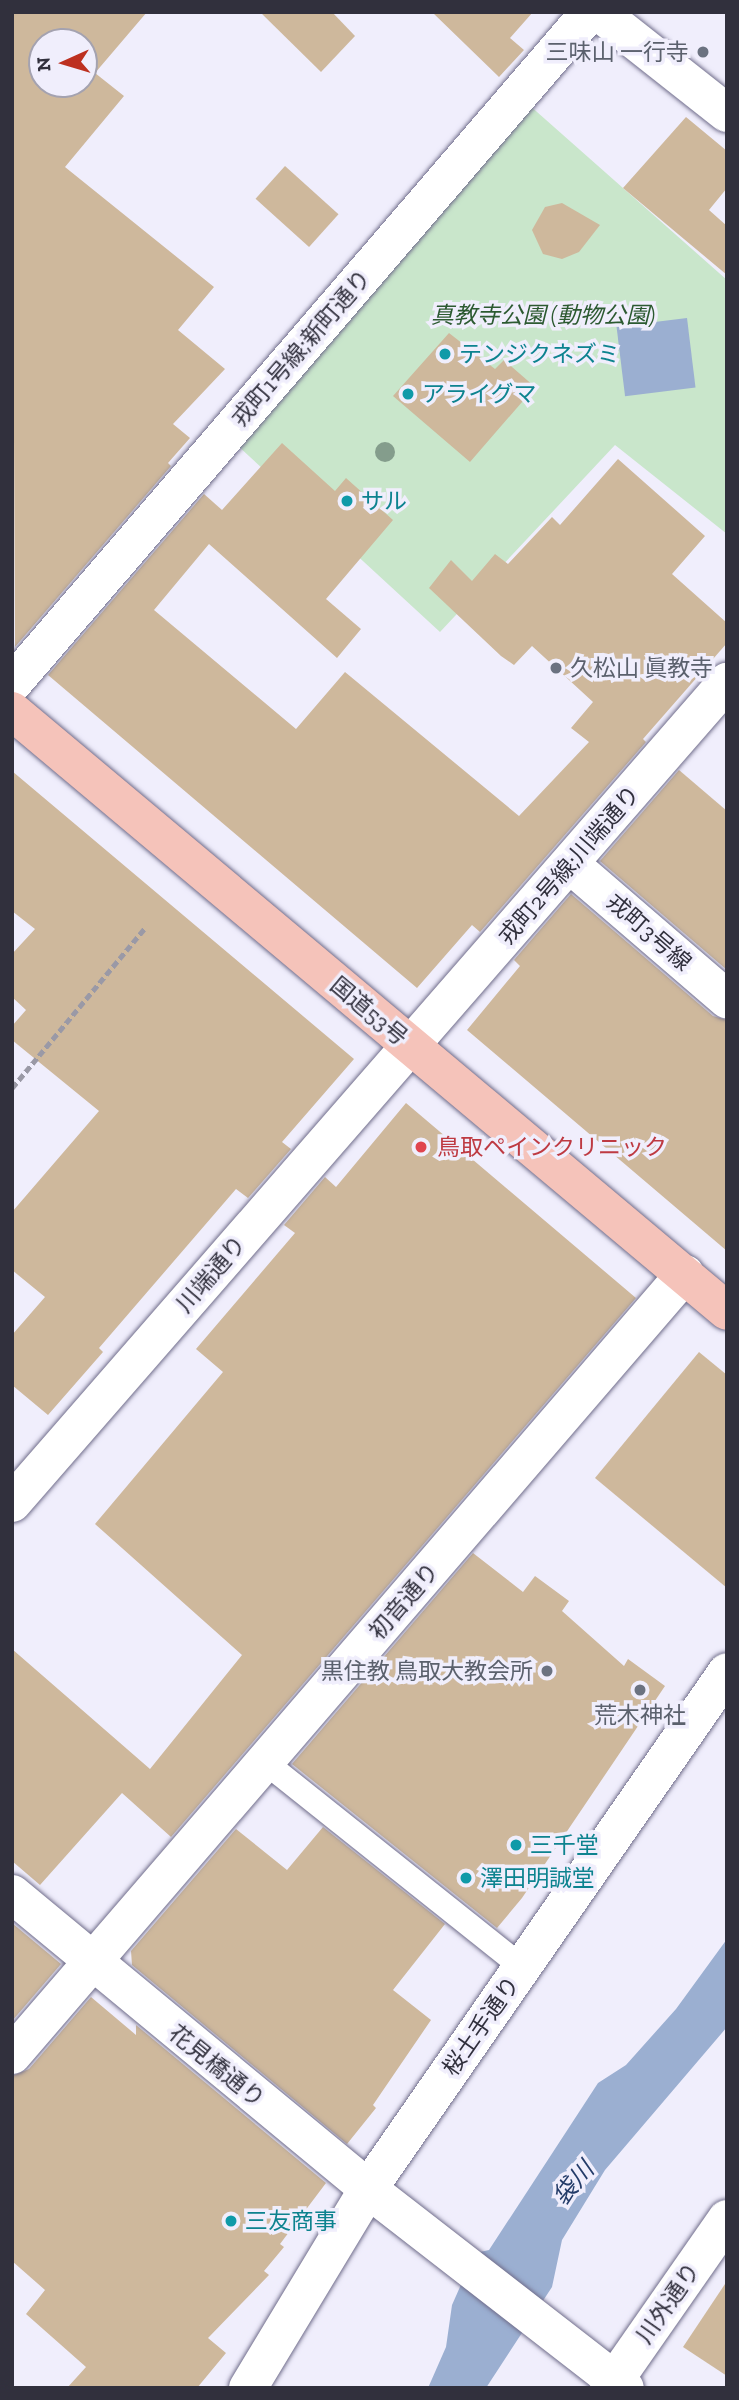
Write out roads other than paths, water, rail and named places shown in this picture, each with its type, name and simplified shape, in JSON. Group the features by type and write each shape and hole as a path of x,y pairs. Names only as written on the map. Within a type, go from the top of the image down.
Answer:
{"highway":[{"name":"国道53号","path":"12,711 727,1311"}],"street":[{"name":"戎町1号線;新町通り","path":"12,684 590,12"},
{"path":"600,12 727,113"},
{"name":"戎町2号線;川端通り","path":"410,1045 571,865 727,682"},
{"name":"戎町3号線","path":"571,865 727,999"},
{"name":"川端通り","path":"12,1503 410,1045"},
{"name":"初音通り","path":"12,2055 685,1274"},
{"name":"桜土手通り","path":"248,2388 368,2189 727,1672"},
{"name":"花見橋通り","path":"12,1894 92,1964 368,2189 572,2346 616,2385"},
{"name":"川外通り","path":"616,2385 727,2219"}],"lane":[{"path":"265,1762 521,1966"}],"water":[{"path":"687,318 696,387 625,396 617,327"},
{"name":"袋川","path":"727,1939 727,2027 605,2170 562,2240 552,2287 486,2388 428,2388 446,2347 452,2305 475,2253 489,2250 598,2083 626,2065 676,2009"}],"place":[{"name":"三味山 一行寺","path":"703,52"},
{"name":"テンジクネズミ","path":"445,354"},
{"name":"アライグマ","path":"408,394"},
{"name":"サル","path":"347,501"},
{"name":"久松山 眞教寺","path":"556,668"},
{"name":"鳥取ペインクリニック","path":"421,1147"},
{"name":"黒住教 鳥取大教会所","path":"547,1671"},
{"name":"荒木神社","path":"640,1690"},
{"name":"三千堂","path":"516,1845"},
{"name":"澤田明誠堂","path":"466,1878"},
{"name":"三友商事","path":"231,2221"}],"park label":[{"name":"真教寺公園 (動物公園)","path":"543,315"}]}
